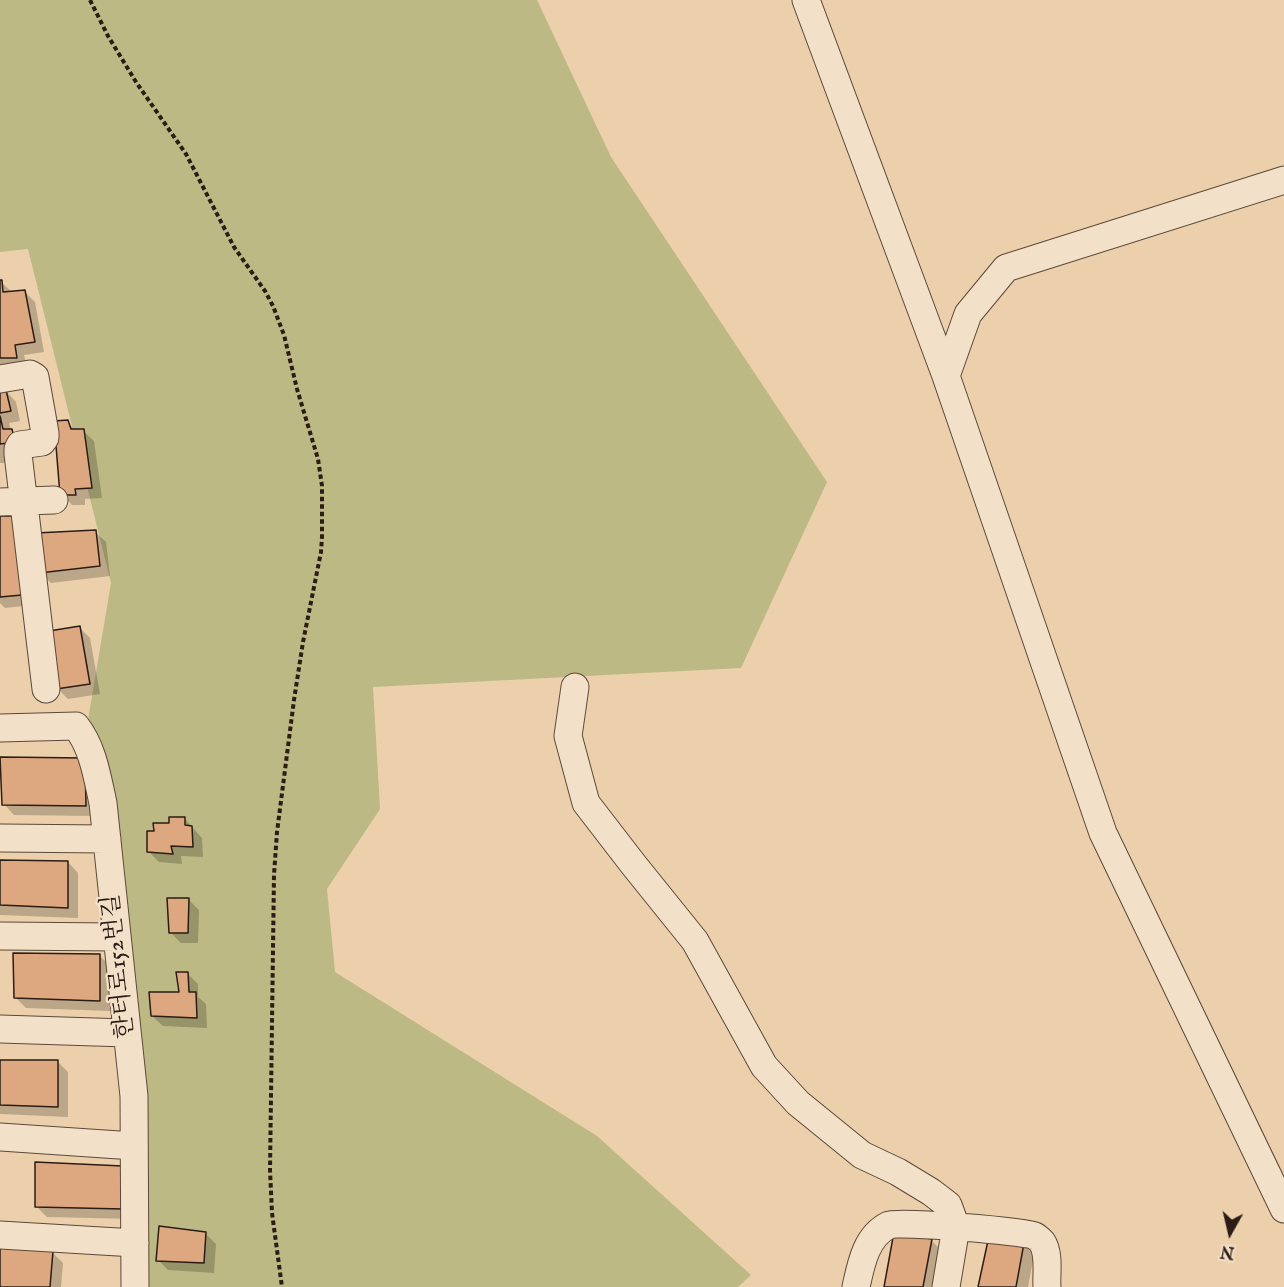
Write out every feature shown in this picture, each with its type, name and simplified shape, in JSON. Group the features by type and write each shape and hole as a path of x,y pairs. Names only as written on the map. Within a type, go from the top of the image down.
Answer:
{"street":[{"path":"806,0 946,376 1103,833 1284,1209"},
{"path":"946,376 968,314 1006,268 1284,180"},
{"path":"0,379 30,374 35,377 45,438 42,442 20,445 18,448 11,502"},
{"path":"11,502 54,500"},
{"path":"11,502 26,515 45,588 46,690"},
{"path":"574,687 568,736 586,803 695,941 764,1066 798,1103 862,1155 931,1191 948,1205 956,1227 946,1287"},
{"name":"한터로152번길","path":"0,728 76,726 84,736 91,753 103,803 134,1096 135,1287"},
{"path":"0,838 107,839"},
{"path":"0,936 117,936"},
{"path":"0,1029 128,1033"},
{"path":"0,1137 134,1146"},
{"path":"856,1287 866,1251 875,1235 891,1224 956,1227 1036,1236 1042,1242 1046,1254 1047,1287"},
{"path":"0,1235 135,1243"}],"path":[{"path":"90,0 108,36 136,82 186,154 234,247 273,306 284,335 318,459 322,486 321,552 294,700 273,875 270,1170 272,1213 282,1287"}],"shaded area":[{"path":"0,0 537,0 611,157 827,482 741,668 373,687 380,809 327,889 335,972 597,1136 751,1275 738,1287 136,1287 134,1096 87,726 111,583 28,249 0,252"}],"building":[{"path":"0,280 2,280 3,292 25,290 35,342 15,345 17,358 0,358"},
{"path":"6,390 11,411 0,413 0,391"},
{"path":"0,416 3,429 12,429 15,442 0,444"},
{"path":"68,420 71,429 84,429 92,488 75,489 76,495 60,495 54,421"},
{"path":"0,516 17,516 22,595 0,597"},
{"path":"96,530 100,566 39,573 36,533"},
{"path":"80,626 90,684 56,689 49,631"},
{"path":"0,757 85,758 86,806 2,805"},
{"path":"169,817 185,817 185,825 192,826 193,847 171,846 173,854 147,852 147,831 154,831 153,823 169,823"},
{"path":"0,860 68,861 68,908 0,905"},
{"path":"167,898 189,898 188,933 169,933"},
{"path":"13,953 100,954 100,1001 14,998"},
{"path":"176,972 188,972 189,992 196,992 197,1018 151,1016 149,992 179,992"},
{"path":"0,1060 58,1060 58,1107 0,1105"},
{"path":"35,1162 123,1166 123,1209 35,1207"},
{"path":"159,1226 206,1232 204,1263 156,1261"},
{"path":"894,1232 932,1239 923,1287 884,1287"},
{"path":"989,1236 1024,1243 1016,1287 978,1287"},
{"path":"0,1248 53,1251 50,1287 0,1287"}]}
